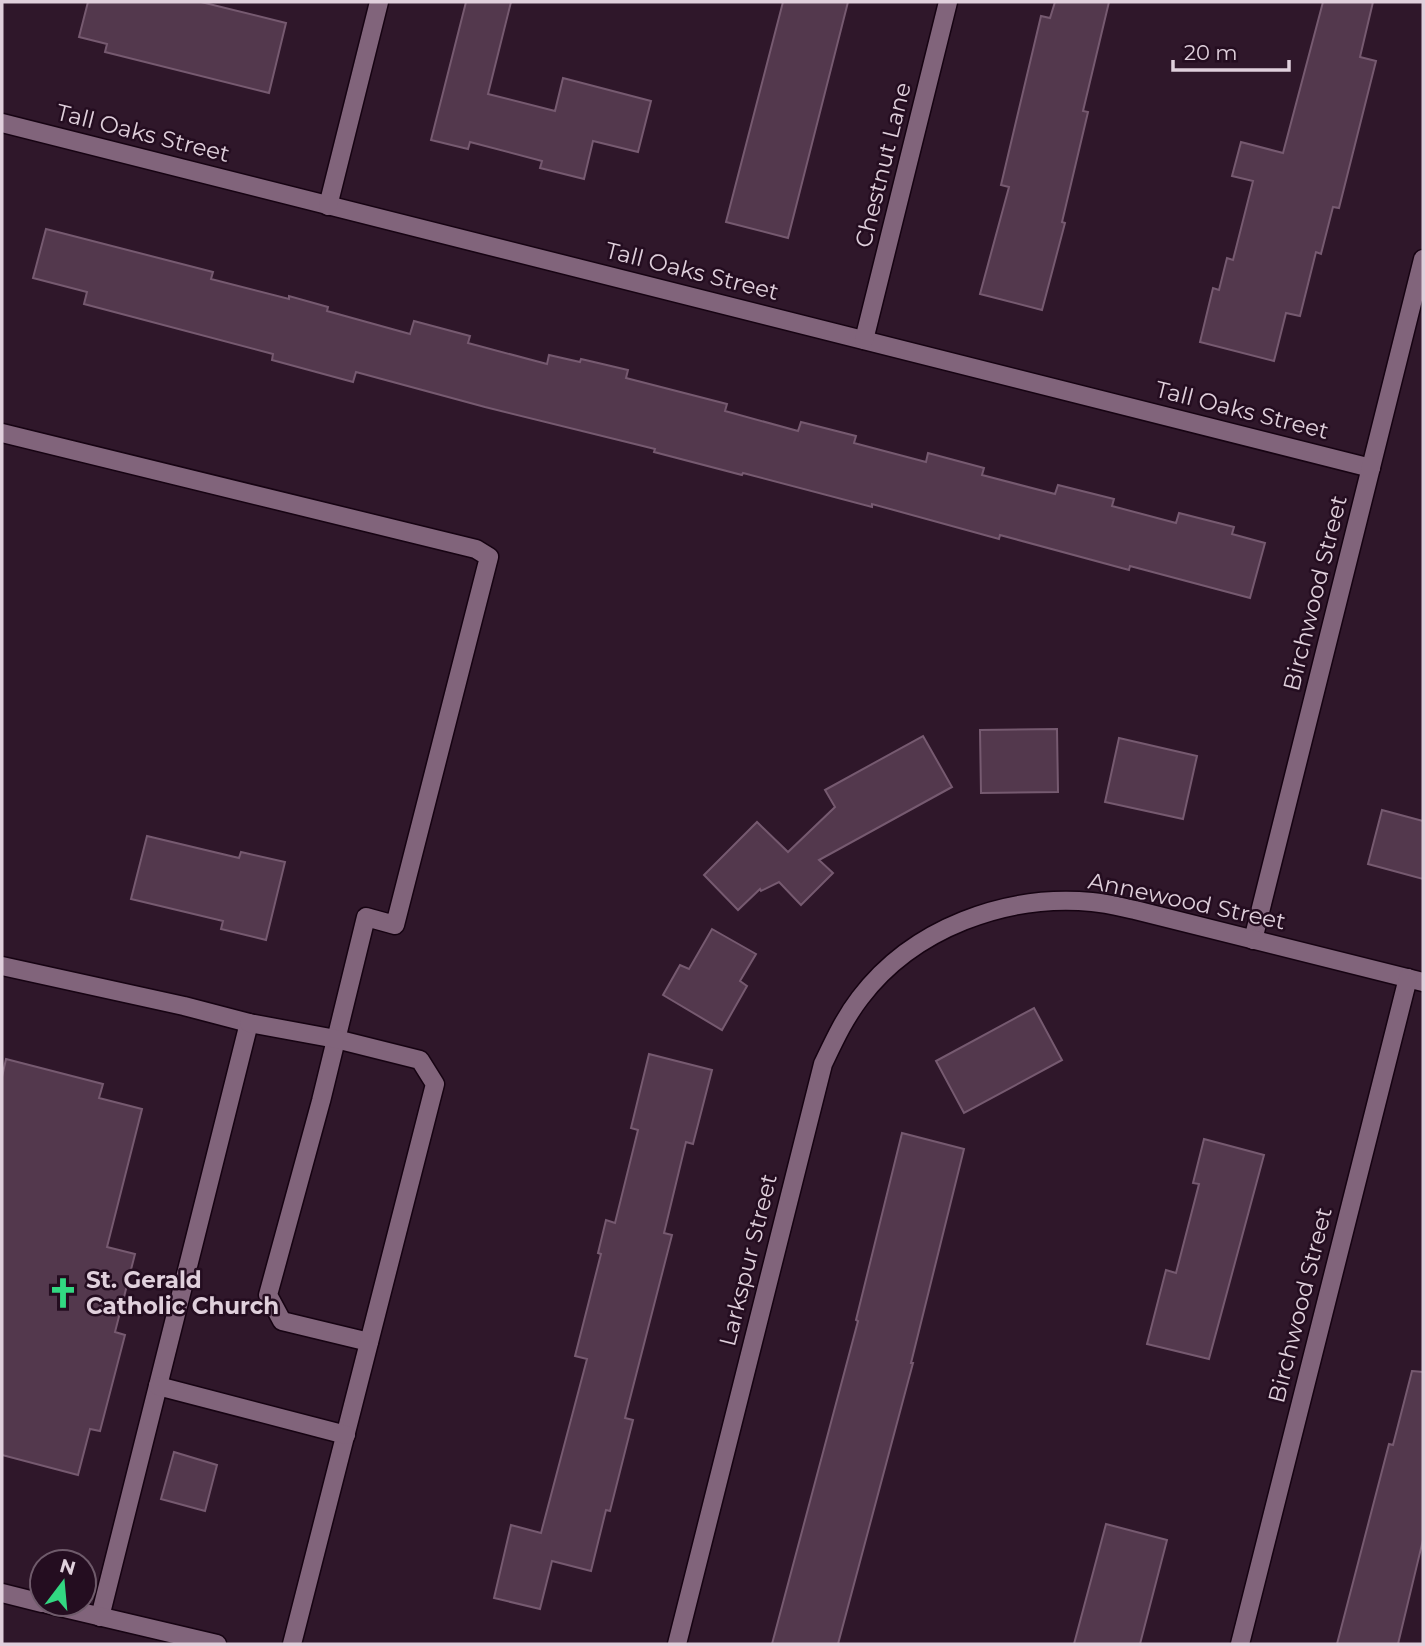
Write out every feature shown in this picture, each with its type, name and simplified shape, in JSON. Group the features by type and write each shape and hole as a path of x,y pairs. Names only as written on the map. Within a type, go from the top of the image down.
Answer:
{"street":[{"path":"328,206 379,2"},
{"name":"Chestnut Lane","path":"864,340 948,2"},
{"name":"Tall Oaks Street","path":"2,123 1371,468"},
{"name":"Birchwood Street","path":"1253,940 1423,259"},
{"path":"2,433 476,549 489,557 395,925 366,917 268,1295 282,1321 369,1342"},
{"name":"Annewood Street","path":"942,930 974,915 1023,903 1083,901 1135,910 1415,980"},
{"name":"Larkspur Street","path":"677,1644 823,1064 839,1030 860,998 884,971 942,930"},
{"path":"2,966 420,1060 435,1084 292,1644"},
{"name":"Birchwood Street","path":"1240,1644 1415,980"},
{"path":"217,1644 100,1617 249,1023"},
{"path":"158,1386 346,1435"},
{"path":"2,1593 28,1599"}],"building":[{"path":"88,2 201,2 286,23 269,93 105,52 107,44 79,37"},
{"path":"466,2 511,2 488,94 555,111 563,78 651,101 638,152 593,141 584,179 540,168 542,161 470,142 468,149 431,140"},
{"path":"783,2 848,2 788,238 726,222"},
{"path":"1055,2 1109,2 1083,111 1088,112 1062,222 1065,223 1042,310 980,294 1009,187 1001,185 1041,16 1050,18"},
{"path":"1323,2 1373,2 1360,57 1376,61 1339,208 1333,207 1321,254 1316,252 1300,316 1286,313 1274,361 1200,342 1213,288 1219,290 1227,258 1233,260 1253,181 1232,176 1241,142 1283,153"},
{"path":"46,229 213,272 211,279 289,299 289,296 328,307 327,311 410,334 414,321 470,336 468,343 547,364 549,355 628,370 626,378 727,404 725,411 798,431 801,422 856,436 854,443 926,462 928,453 984,468 982,475 1055,494 1058,485 1114,499 1112,506 1176,523 1179,513 1234,527 1232,534 1265,543 1250,598 1130,566 1129,570 1000,535 999,539 872,504 872,507 743,473 742,475 654,452 655,449 356,372 353,382 272,360 273,354 84,304 87,292 33,278"},
{"path":"1057,729 1058,792 981,793 980,730"},
{"path":"923,736 952,787 819,860 833,873 801,905 779,882 761,891 760,889 738,910 704,875 757,822 788,852 835,807 825,790"},
{"path":"1119,738 1197,756 1183,819 1105,802"},
{"path":"1382,810 1423,821 1423,879 1368,864"},
{"path":"147,836 239,858 241,852 285,862 266,940 221,929 223,921 131,899"},
{"path":"712,929 756,954 740,981 747,986 722,1030 663,995 680,965 689,969"},
{"path":"1034,1008 1062,1060 964,1113 936,1061"},
{"path":"649,1054 712,1070 693,1144 686,1142 664,1233 672,1235 625,1418 633,1420 610,1511 606,1510 591,1571 552,1561 540,1609 494,1598 511,1525 541,1533 587,1359 575,1356 601,1254 598,1253 606,1220 615,1223 638,1130 631,1128"},
{"name":"St. Gerald Catholic Church","path":"6,1059 103,1084 99,1098 142,1109 107,1247 135,1254 115,1332 125,1335 100,1431 90,1429 78,1475 2,1455 2,1077"},
{"path":"902,1133 964,1149 913,1363 838,1644 772,1644 858,1321 856,1320"},
{"path":"1204,1139 1264,1155 1209,1359 1147,1344 1166,1270 1176,1273 1199,1184 1193,1183"},
{"path":"1412,1371 1423,1372 1423,1540 1398,1644 1337,1644 1389,1444 1393,1445"},
{"path":"174,1452 217,1465 205,1511 161,1499"},
{"path":"1106,1524 1167,1540 1140,1644 1074,1644"}],"place":[{"name":"St. Gerald Catholic Church","path":"63,1293"}]}
